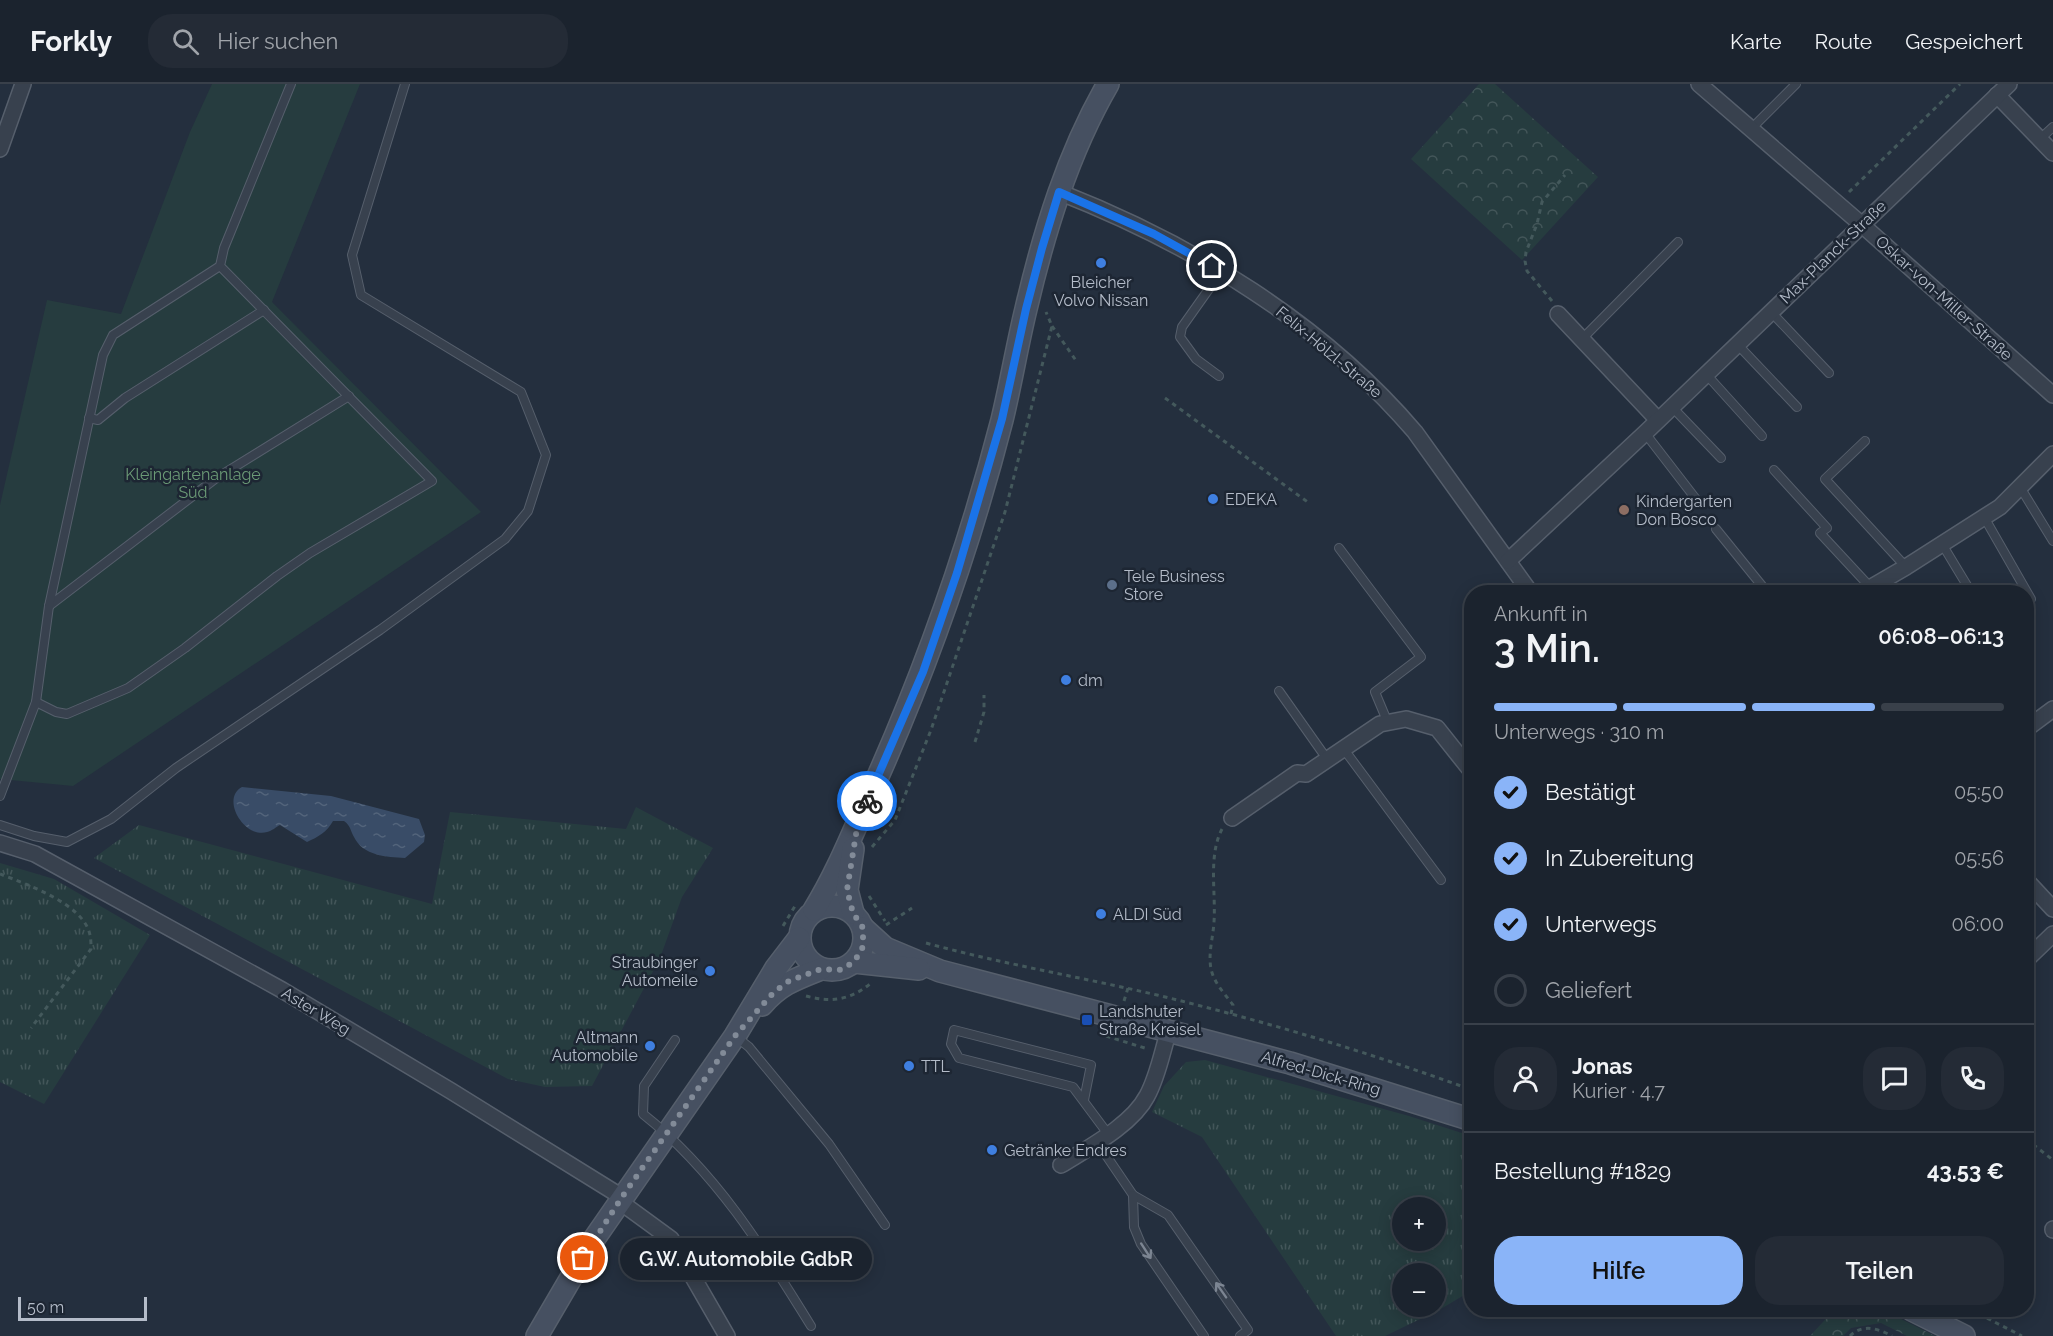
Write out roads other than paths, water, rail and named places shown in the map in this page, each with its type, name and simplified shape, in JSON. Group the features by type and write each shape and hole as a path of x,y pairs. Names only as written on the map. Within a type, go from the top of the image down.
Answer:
{"main road":[{"path":"821,969 805,957 800,948 801,927 827,889 923,672 957,573 1002,419 1028,302 1059,192 1081,137 1108,84"},
{"path":"735,1036 774,992 789,981 821,969 839,970 854,962 863,946 858,920 847,890 858,822"},
{"path":"814,910 834,905 844,908 858,920"},
{"name":"Alfred-Dick-Ring","path":"858,920 885,948 940,971 1169,1030 1301,1067 1464,1118"},
{"path":"537,1336 621,1199 735,1036 776,968 799,938"},
{"name":"Alfred-Dick-Ring","path":"854,962 940,971"},
{"path":"1926,1317 1964,1336"}],"street":[{"path":"0,149 23,84"},
{"name":"Oskar-von-Miller-Straße","path":"1699,84 2053,395"},
{"path":"2003,89 2053,153"},
{"name":"Max-Planck-Straße","path":"1508,561 1646,432 2003,89"},
{"name":"Felix-Hölzl-Straße","path":"1059,192 1154,234 1221,272 1268,301 1364,378 1415,432 1525,585"},
{"path":"1558,314 1658,420"},
{"path":"1878,585 2000,507 2053,454"},
{"path":"2034,723 2053,709"},
{"path":"1232,818 1297,773 1306,774 1380,724 1406,719 1437,728 1464,762"},
{"name":"Aster Weg","path":"0,843 35,854 282,990 451,1091 621,1199 671,1239 727,1336"},
{"path":"2034,889 2053,909"},
{"path":"2034,952 2053,934"},
{"path":"1061,1166 1131,1116 1146,1099 1154,1082 1169,1030"}],"lane":[{"path":"0,796 36,702 49,606 103,355 113,335 220,266 224,248 291,84"},
{"path":"0,825 34,836 67,842 111,819 176,768 380,630 505,539 528,511 546,455 521,392 361,295 352,255 405,84"},
{"path":"1750,130 1796,84"},
{"path":"2040,139 2053,127"},
{"path":"1582,339 1678,242"},
{"path":"36,702 56,712 67,714 128,688 185,648 310,553 432,481 220,266"},
{"path":"1219,376 1196,359 1180,337 1182,327 1221,272"},
{"path":"89,418 98,420 125,398 264,310"},
{"path":"1771,312 1829,373"},
{"path":"1737,344 1797,407"},
{"path":"1706,374 1762,436"},
{"path":"49,606 215,479 349,396"},
{"path":"1672,406 1721,458"},
{"path":"1646,432 1699,503"},
{"path":"1865,441 1825,479 1906,567"},
{"path":"1774,470 1827,528 1820,533 1864,585"},
{"path":"2020,487 2053,541"},
{"path":"1984,517 2023,585"},
{"path":"1716,529 1761,585"},
{"path":"1942,544 1967,585"},
{"path":"1339,548 1421,657 1375,692 1388,723"},
{"path":"1279,691 1327,759"},
{"path":"1343,748 1441,880"},
{"path":"1084,1100 1091,1065 954,1030 951,1044 959,1058 1073,1087 1084,1100 1133,1195 1134,1227 1141,1244 1204,1336"},
{"path":"735,1036 749,1047 830,1144 885,1224"},
{"path":"675,1040 644,1086 643,1114 667,1133 715,1182 768,1256 811,1326"},
{"path":"1133,1195 1168,1215 1248,1330 1240,1336"}],"water":[{"path":"242,787 331,796 419,819 425,835 424,842 405,858 369,852 358,843 344,821 333,821 322,834 307,842 280,825 259,833 244,824 234,808 236,793"}],"place":[{"name":"Bleicher Volvo Nissan","path":"1101,263"},
{"name":"EDEKA","path":"1213,499"},
{"name":"Kindergarten Don Bosco","path":"1624,510"},
{"name":"Tele Business Store","path":"1112,585"},
{"name":"dm","path":"1066,680"},
{"name":"ALDI Süd","path":"1101,914"},
{"name":"Straubinger Automeile","path":"710,971"},
{"name":"Landshuter Straße Kreisel","path":"1087,1020"},
{"name":"Altmann Automobile","path":"650,1046"},
{"name":"TTL","path":"909,1066"},
{"name":"Getränke Endres","path":"992,1150"},
{"name":"G.W. Automobile GdbR","path":"583,1258"}],"park label":[{"name":"Kleingartenanlage Süd","path":"193,483"}]}
